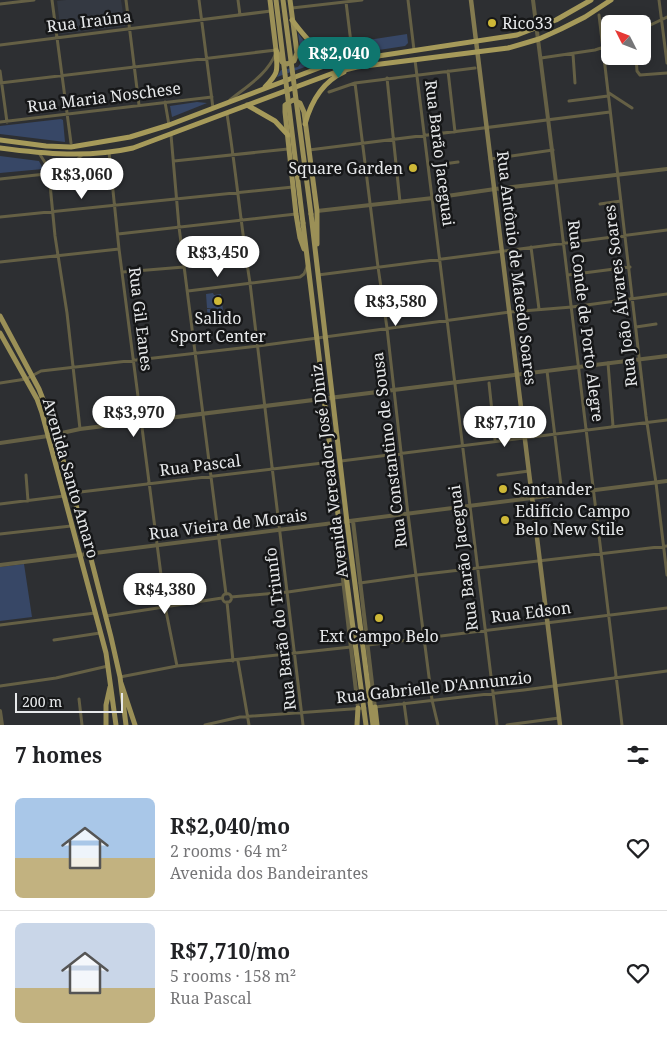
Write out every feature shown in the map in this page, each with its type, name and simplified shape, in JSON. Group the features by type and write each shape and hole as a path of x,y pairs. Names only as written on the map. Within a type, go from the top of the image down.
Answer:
{"highway":[{"path":"0,140 46,146 71,146 130,137 169,125 316,68 350,59 517,35 537,29 591,0"},
{"path":"0,148 39,153 82,154 133,148 313,80 357,67 508,48 539,39 575,23 611,0"},
{"path":"292,20 306,39 317,49 350,59"},
{"path":"264,88 277,69 276,51"},
{"path":"306,124 313,100 330,80 357,67"},
{"path":"247,105 275,121 288,136"}],"main road":[{"path":"270,0 276,51 284,64 291,63 297,53 290,0"},
{"name":"Avenida Vereador José Diniz","path":"276,0 316,338 366,725"},
{"name":"Avenida Vereador José Diniz","path":"284,0 347,522 375,725"},
{"name":"Rua Antônio de Macedo Soares","path":"471,0 560,725"},
{"path":"307,261 300,238 288,149 284,107 289,101 296,100 300,103 304,112 317,211 317,243 315,252"},
{"name":"Avenida Santo Amaro","path":"0,316 32,375 55,431 89,554 120,682 123,686 135,725"},
{"name":"Avenida Santo Amaro","path":"0,334 37,400 96,613 109,666 111,684 106,705 106,725"},
{"path":"120,682 126,725"},
{"path":"111,684 116,725"},
{"path":"357,725 358,708"}],"street":[{"path":"0,4 34,0"},
{"path":"126,0 139,105"},
{"path":"200,0 213,108"},
{"path":"238,0 240,15"},
{"path":"291,9 362,0"},
{"path":"408,0 414,51"},
{"name":"Rua Conde de Porto Alegre","path":"533,0 622,725"},
{"path":"659,0 667,63"},
{"path":"52,1 71,143"},
{"path":"345,1 350,59"},
{"name":"Rua Iraúna","path":"0,45 271,11"},
{"name":"Rua João Álvares Soares","path":"599,15 601,32"},
{"path":"651,25 667,17"},
{"path":"541,58 601,48"},
{"path":"1,83 276,51 270,66 264,73 226,103"},
{"path":"572,54 575,83"},
{"name":"Rua Barão Jaceguai","path":"415,60 430,166 446,321 496,725"},
{"name":"Rua João Álvares Soares","path":"605,65 667,574"},
{"path":"637,65 637,71 640,75 667,73"},
{"path":"329,92 355,83 475,68"},
{"path":"0,71 6,122"},
{"path":"448,71 455,132"},
{"path":"387,78 400,202"},
{"name":"Rua Constantino de Sousa","path":"355,83 395,390 408,514 432,700 438,725"},
{"path":"569,101 608,94 632,108"},
{"name":"Rua Maria Noschese","path":"0,122 212,97"},
{"path":"165,102 169,125"},
{"path":"309,150 610,112"},
{"name":"Rua Barão do Triunfo","path":"227,114 234,155 240,220 250,283 281,530 303,725"},
{"path":"171,135 179,227 226,594"},
{"path":"174,160 288,149"},
{"path":"490,159 552,150"},
{"name":"Rua Gil Eanes","path":"109,152 119,249 164,606 177,666"},
{"path":"39,153 46,164 49,174 52,212 67,313 80,429"},
{"path":"0,179 49,174 66,170 82,154"},
{"path":"430,166 458,162"},
{"path":"317,211 667,168"},
{"path":"0,217 293,187"},
{"path":"600,204 621,201"},
{"path":"118,234 296,214"},
{"path":"318,275 667,230"},
{"path":"531,247 538,309"},
{"path":"0,262 119,249"},
{"path":"188,291 300,277 306,272 307,261"},
{"path":"122,272 184,267"},
{"path":"568,275 630,267"},
{"path":"0,383 26,379 39,372 72,367 258,346 510,312 667,294"},
{"path":"636,327 656,324"},
{"path":"0,443 48,436 55,431 667,356"},
{"path":"608,363 613,426"},
{"path":"547,371 562,494"},
{"path":"489,384 495,440"},
{"path":"340,461 525,436 667,420"},
{"name":"Rua Pascal","path":"72,493 332,462"},
{"path":"498,475 529,470"},
{"path":"26,475 28,501"},
{"name":"Rua Vieira de Morais","path":"0,565 667,482"},
{"path":"0,504 64,496"},
{"name":"Avenida Vereador José Diniz","path":"353,521 368,645 372,708"},
{"path":"0,534 71,526"},
{"name":"Avenida Vereador José Diniz","path":"341,539 340,556 358,708"},
{"path":"360,583 601,552 665,546"},
{"path":"226,594 231,597 288,592 343,584"},
{"path":"105,616 222,598 226,594"},
{"path":"227,602 230,601 231,597"},
{"path":"222,598 223,601 227,602"},
{"path":"227,602 233,661"},
{"name":"Rua Edson","path":"368,645 667,608"},
{"path":"0,625 96,613"},
{"path":"54,640 101,633"},
{"path":"120,682 177,666 352,647"},
{"path":"238,660 249,725"},
{"path":"0,686 56,678 109,666"},
{"name":"Rua Gabrielle D'Annunzio","path":"205,725 248,717 365,709 667,671"},
{"path":"79,699 82,725"},
{"path":"404,703 407,725"},
{"path":"0,711 2,725"},
{"path":"507,725 560,718"}],"shaded area":[{"path":"121,0 125,26 61,34 57,1"},
{"path":"298,33 312,48 330,58 277,77 281,70 298,67 302,61"},
{"path":"407,34 408,43 405,46 359,53 356,50 355,42"},
{"path":"197,102 207,103 172,117 170,106"},
{"path":"63,120 65,142 0,134 0,126"},
{"path":"0,156 39,161 43,169 0,173"},
{"path":"213,293 214,295 221,294 224,318 208,320 207,309 216,308 207,308 206,294"},
{"path":"24,564 32,617 0,621 0,567"}],"place":[{"name":"Rico33","path":"492,23"},
{"name":"Square Garden","path":"413,168"},
{"name":"Salido Sport Center","path":"218,301"},
{"name":"Santander","path":"503,489"},
{"name":"Edifício Campo Belo New Stile","path":"505,520"},
{"name":"Ext Campo Belo","path":"379,618"}]}
